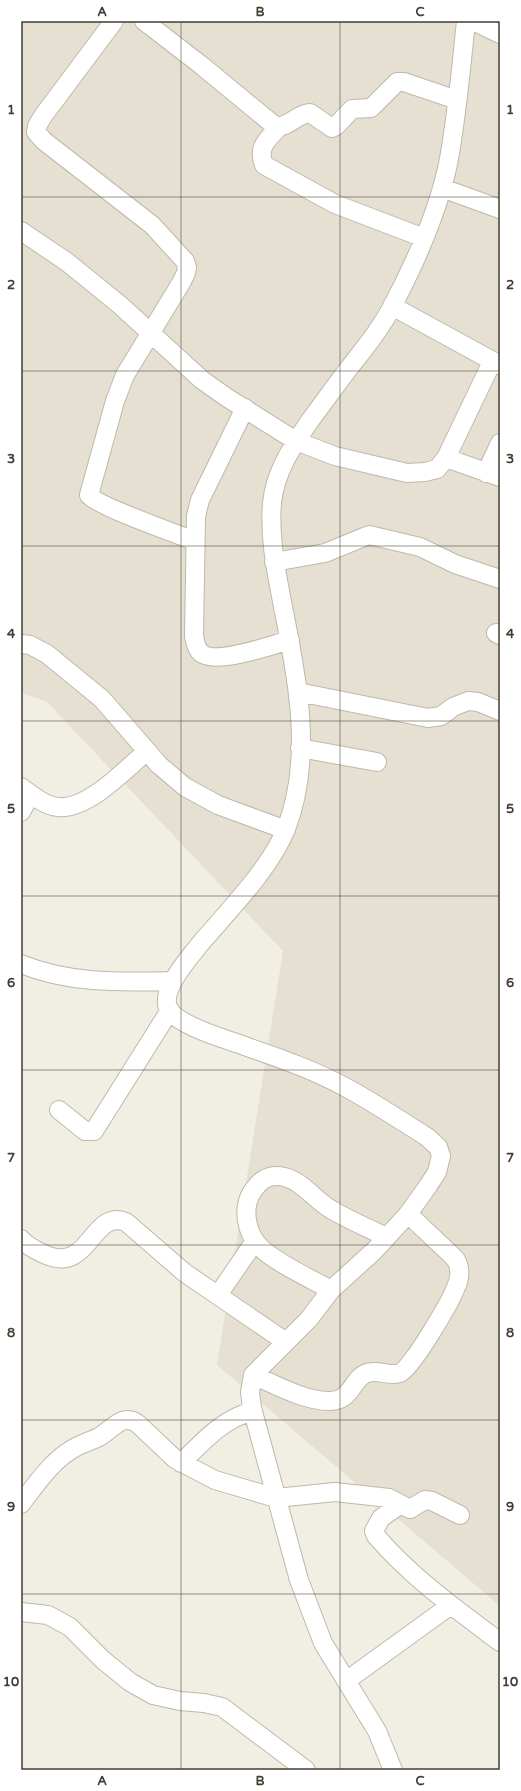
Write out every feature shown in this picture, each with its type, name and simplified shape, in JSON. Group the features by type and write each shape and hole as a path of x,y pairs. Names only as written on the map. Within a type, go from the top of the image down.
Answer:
{"street":[{"path":"114,21 43,116 37,126 36,132 44,141 152,225 185,260 187,267 186,273 125,375 115,400 89,495 91,498 107,506 195,541"},
{"path":"144,21 201,65 268,122 279,128"},
{"path":"391,1769 377,1731 335,1665 318,1632 299,1580 253,1411 250,1392 253,1376 286,1342 332,1290 408,1214 428,1186 440,1163 441,1156 438,1146 427,1137 344,1086 291,1062 199,1029 179,1018 170,1010 167,996 173,981 185,963 262,868 286,830 299,775 300,748 298,692 290,640 274,562 271,532 275,487 282,465 296,441 343,375 377,332 392,306 424,238 442,188 448,164 466,21"},
{"path":"473,21 500,34"},
{"path":"424,238 335,204 264,165 260,156 265,142 279,128 286,126 300,115 310,113 332,128 336,126 347,112 352,109 371,108 377,104 398,82 404,82 457,100"},
{"path":"442,188 500,209"},
{"path":"21,231 67,262 151,333 202,380 296,441 335,456 407,473 426,472 437,469 446,458 496,364 392,306"},
{"path":"245,408 200,500 194,526 194,636 196,646 201,653 211,657 242,654 290,640"},
{"path":"446,458 493,475 500,443"},
{"path":"274,562 325,553 369,535 420,547 455,564 500,579"},
{"path":"21,644 30,645 47,654 102,699 159,765 184,786 218,805 286,830"},
{"path":"298,692 428,718 441,716 453,707 468,702 478,702 500,711"},
{"path":"300,748 376,762"},
{"path":"21,812 26,791 47,804 58,807 68,807 81,803 103,789 147,751"},
{"path":"23,970 36,970 78,979 106,982 173,981"},
{"path":"59,1110 85,1131 94,1131 170,1010"},
{"path":"332,1290 267,1254 255,1240 248,1228 246,1218 250,1195 261,1180 269,1176 279,1176 300,1184 330,1209 386,1237"},
{"path":"253,1376 315,1400 332,1401 342,1398 351,1390 362,1375 368,1372 389,1374 400,1373 404,1370 423,1346 457,1286 460,1271 456,1260 408,1214"},
{"path":"21,1239 32,1248 52,1258 64,1259 79,1253 95,1233 106,1224 120,1220 126,1222 185,1273 286,1342"},
{"path":"218,1296 255,1240"},
{"path":"180,1463 217,1428 238,1415 253,1411"},
{"path":"21,1504 60,1458 75,1447 99,1437 120,1421 128,1419 133,1420 138,1424 180,1463 215,1480 276,1498 335,1492 389,1498 410,1509 425,1500 432,1500 460,1515"},
{"path":"401,1504 381,1518 374,1531 376,1536 412,1573 500,1642"},
{"path":"346,1681 451,1605"},
{"path":"21,1612 48,1615 70,1627 104,1660 130,1682 153,1695 180,1701 204,1703 222,1707 306,1770"}],"shaded area":[{"path":"21,21 500,21 500,1606 217,1365 283,951 46,701 21,693"}]}
